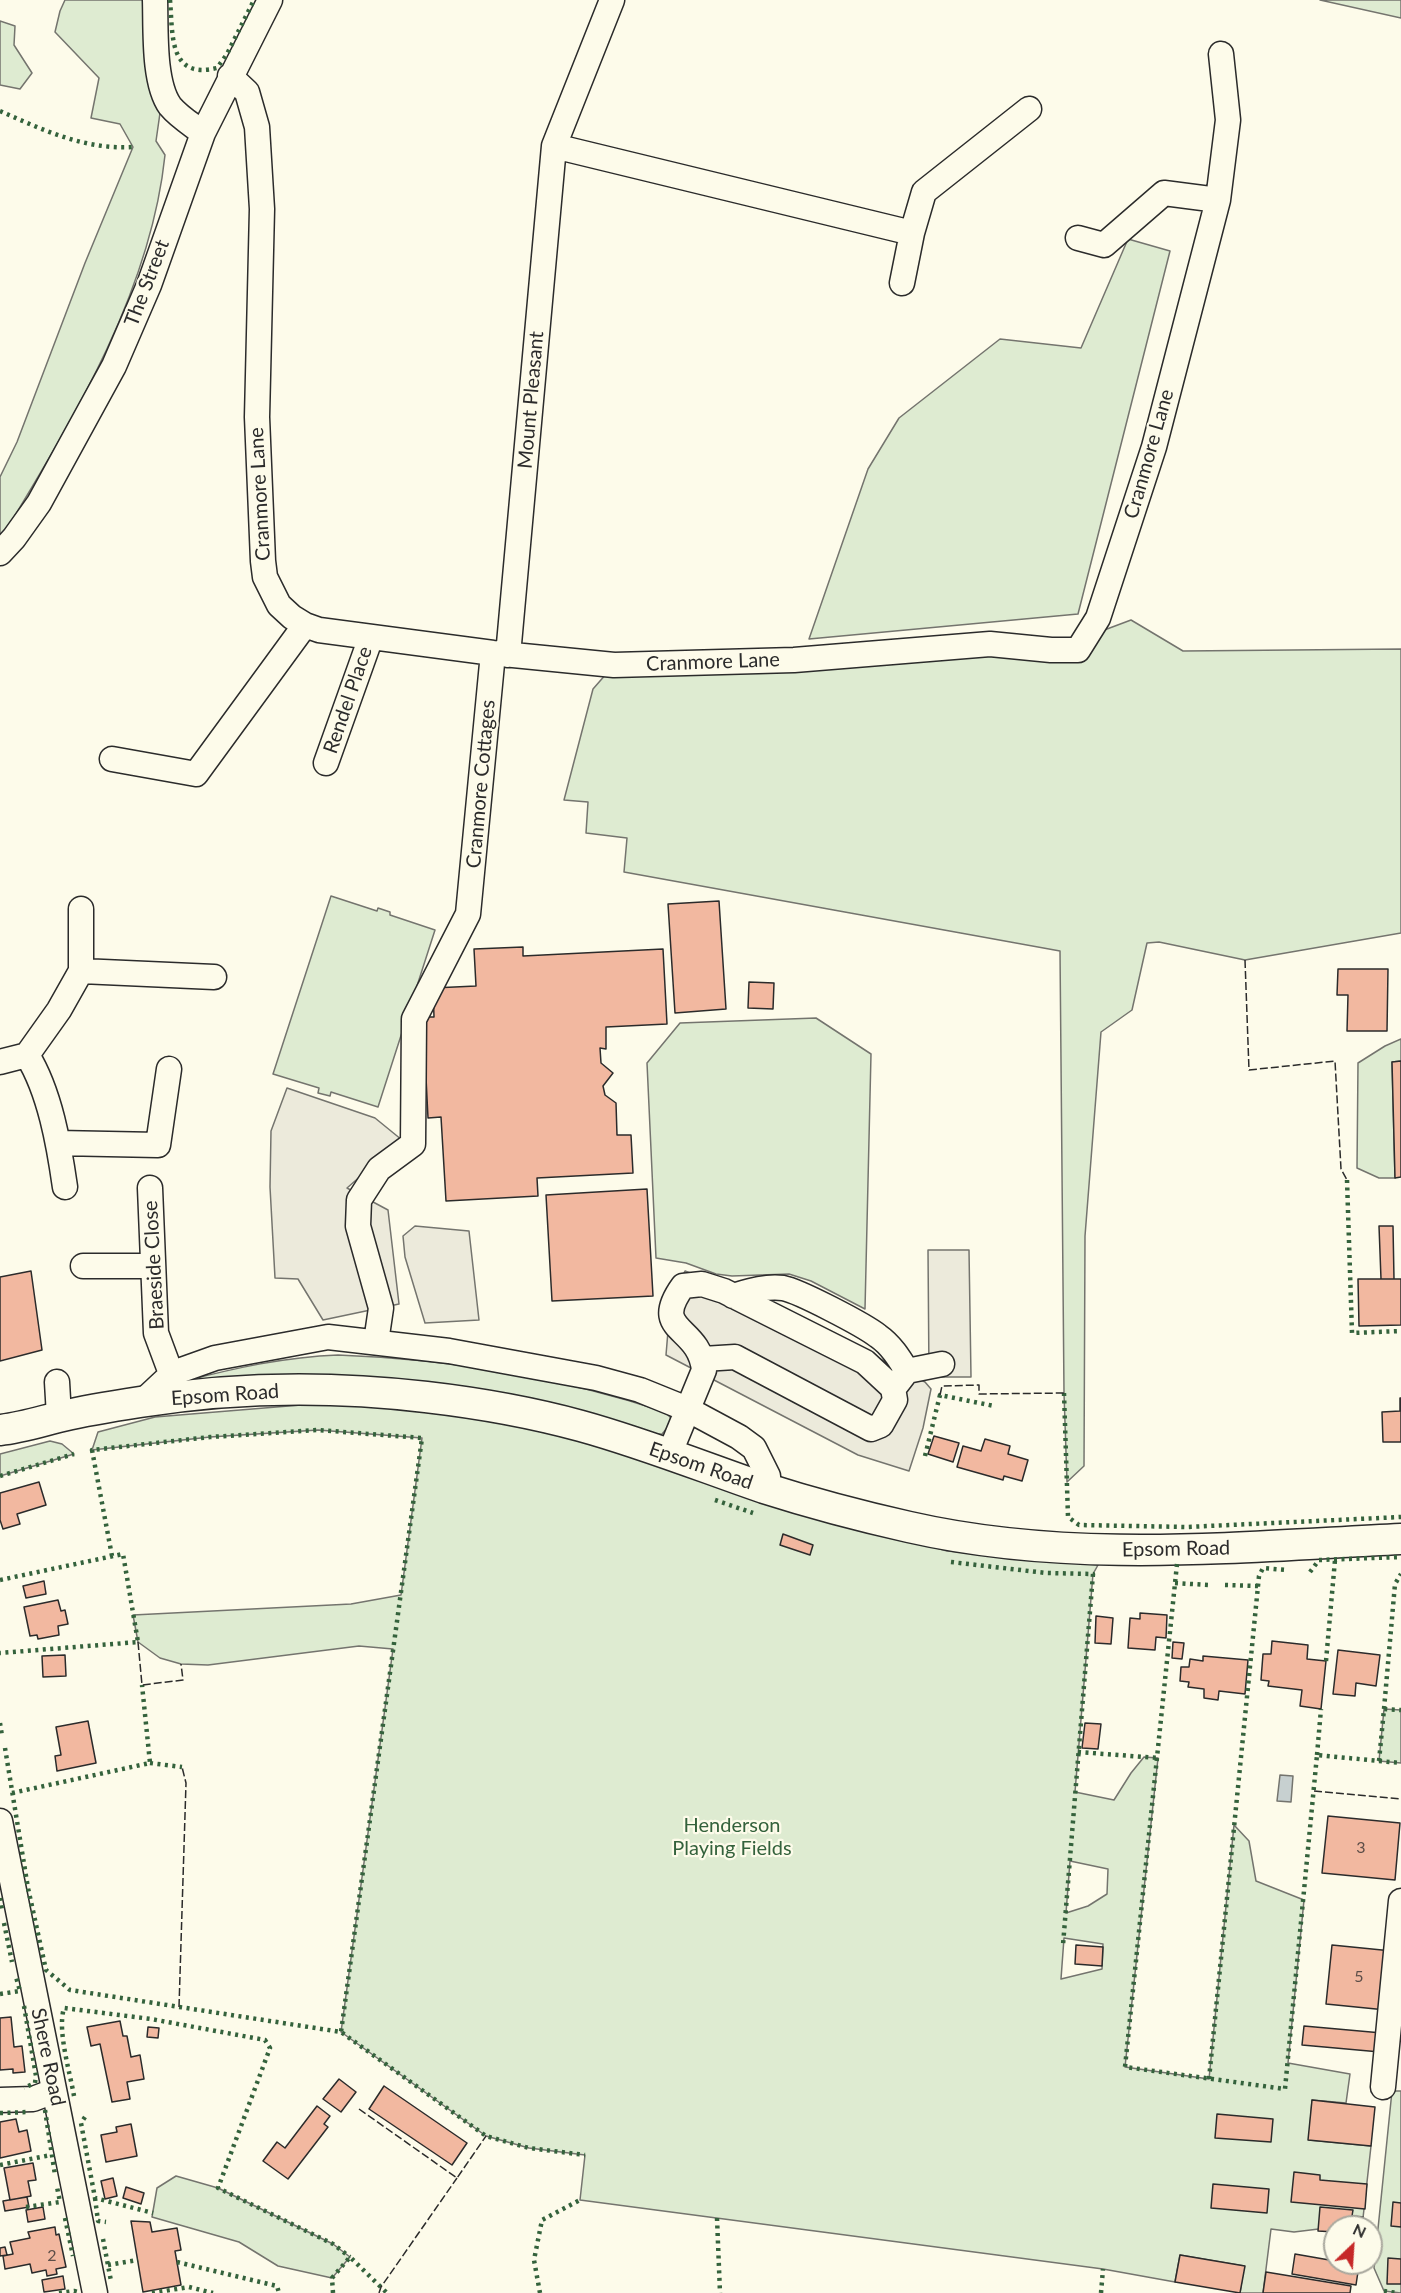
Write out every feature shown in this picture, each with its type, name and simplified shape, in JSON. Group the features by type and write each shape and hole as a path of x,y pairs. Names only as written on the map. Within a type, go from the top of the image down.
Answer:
{"main road":[{"name":"Epsom Road","path":"1,1431 59,1416 143,1401 214,1394 286,1390 428,1397 548,1418 608,1434 768,1489 910,1527 984,1540 1057,1549 1163,1551 1401,1539"}],"street":[{"path":"155,0 157,54 163,92 169,104 180,116 203,133"},
{"name":"The Street","path":"0,553 14,538 39,503 114,366 149,285 203,133 270,0"},
{"name":"Mount Pleasant","path":"501,654 554,146 612,0"},
{"name":"Cranmore Lane","path":"230,76 247,92 257,127 261,209 257,417 265,577 279,605 292,617 319,630 501,654 615,664 794,660 990,644 1078,650 1098,618 1154,447 1218,200 1228,120 1221,54"},
{"path":"902,283 912,233 924,192 1029,109"},
{"path":"554,146 912,233"},
{"path":"1078,237 1104,245 1164,193 1218,200"},
{"path":"112,759 196,774 305,625"},
{"name":"Rendel Place","path":"326,763 371,637"},
{"name":"Cranmore Cottages","path":"376,1342 381,1308 358,1226 359,1200 379,1168 413,1144 414,1019 468,914 501,654"},
{"path":"0,1062 27,1055 59,1010 81,971 81,909"},
{"path":"81,971 214,977"},
{"path":"27,1055 39,1074 58,1143 65,1187"},
{"path":"58,1143 158,1145 169,1069"},
{"name":"Braeside Close","path":"150,1188 156,1334 172,1376"},
{"path":"83,1266 153,1266"},
{"path":"669,1455 705,1370 703,1359 693,1340 672,1322 669,1309 682,1286 702,1284 733,1296 900,1380 942,1364"},
{"path":"143,1401 173,1373 215,1358 328,1337 449,1351 596,1378 640,1390 687,1409 739,1437 754,1448 768,1476 768,1489"},
{"path":"703,1359 735,1357 871,1428 882,1425 890,1412 900,1380"},
{"path":"57,1382 59,1416"},
{"name":"Shere Road","path":"0,1821 95,2293"},
{"path":"1383,2087 1401,1901"},
{"path":"0,2100 33,2099 54,2091"}],"green space":[{"path":"65,0 147,0 150,86 160,113 156,141 165,155 157,205 144,254 127,302 107,348 60,440 8,527 0,536 0,477 17,442 85,263 133,147 120,124 91,118 99,78 55,32"},
{"path":"1320,0 1401,0 1401,18"},
{"path":"0,21 15,26 14,45 32,73 20,89 0,85"},
{"path":"1128,239 1170,251 1078,614 809,639 868,469 899,418 1000,339 1081,348"},
{"path":"1131,620 1183,651 1401,649 1401,933 1245,960 1159,942 1147,943 1132,1010 1101,1032 1085,1236 1084,1466 1067,1482 1064,1393 1060,951 624,872 627,838 586,833 588,802 564,800 593,689 614,665 1051,650"},
{"path":"331,896 377,911 378,908 390,912 390,915 435,930 378,1107 331,1092 330,1096 318,1093 319,1088 273,1074"},
{"path":"816,1018 871,1054 865,1309 811,1281 789,1274 732,1276 716,1274 686,1263 656,1258 647,1063 680,1023"},
{"path":"1401,1039 1401,1061 1392,1062 1395,1178 1379,1178 1357,1168 1358,1063"},
{"path":"338,1355 421,1361 503,1372 585,1389 665,1412 671,1418 662,1434 649,1435 185,1385 185,1381 241,1368 299,1358"},
{"name":"Henderson Playing Fields","path":"325,1403 405,1406 575,1433 947,1551 1098,1565 1093,1574 1075,1792 1114,1800 1144,1757 1158,1758 1125,2067 1209,2079 1234,1825 1249,1841 1256,1881 1304,1900 1288,2063 1350,2074 1346,2103 1312,2100 1309,2140 1371,2146 1363,2215 1323,2215 1323,2228 1294,2232 1271,2229 1263,2293 1240,2293 1244,2266 1180,2255 1175,2282 1103,2269 580,2200 585,2155 529,2148 486,2136 341,2032 393,1649 359,1646 208,1665 181,1664 160,1658 138,1642 133,1615 351,1604 401,1595 422,1438 318,1430 210,1437 92,1450 98,1432 155,1417","holes":["1070,1861 1108,1869 1107,1894 1088,1906 1066,1913","1064,1938 1103,1944 1102,1969 1061,1979"]},
{"path":"50,1441 62,1444 74,1454 0,1476 0,1454"},
{"path":"1384,1709 1401,1710 1401,1763 1379,1761"},
{"path":"1392,2091 1401,2091 1401,2293 1384,2291 1377,2275 1383,2275 1383,2215 1379,2215"},
{"path":"176,2176 218,2188 333,2244 350,2257 332,2278 278,2266 239,2242 152,2217 157,2188"}],"shaded area":[{"path":"287,1088 375,1118 402,1140 347,1188 388,1210 399,1304 323,1320 298,1279 275,1278 270,1187 271,1131"},
{"path":"415,1226 469,1231 479,1320 425,1323 405,1257 403,1236"},
{"path":"928,1250 969,1250 971,1377 929,1377"},
{"path":"685,1271 771,1303 925,1382 931,1389 923,1428 909,1471 858,1455 666,1355 668,1331 660,1317"},
{"path":"1280,1775 1293,1776 1291,1802 1277,1801"}],"building":[{"path":"719,901 726,1009 675,1013 668,904"},
{"path":"523,947 523,956 663,949 667,1024 606,1027 606,1049 600,1048 601,1063 613,1073 603,1086 605,1095 616,1103 617,1135 631,1135 633,1173 537,1178 538,1196 446,1201 441,1117 428,1118 423,1017 434,1017 433,988 476,986 474,949"},
{"path":"1338,969 1388,969 1387,1031 1347,1031 1348,995 1337,995"},
{"path":"749,982 774,983 773,1009 748,1008"},
{"path":"1401,1061 1401,1177 1395,1178 1392,1062"},
{"path":"647,1189 653,1296 552,1301 546,1195"},
{"path":"1379,1226 1393,1226 1394,1279 1381,1279"},
{"path":"31,1271 42,1350 0,1361 0,1277"},
{"path":"1358,1279 1401,1279 1401,1325 1359,1326"},
{"path":"1400,1398 1401,1442 1383,1442 1382,1412 1400,1411"},
{"path":"934,1436 959,1443 953,1462 928,1454"},
{"path":"985,1439 1010,1446 1008,1454 1028,1460 1022,1481 1004,1476 1003,1480 957,1467 963,1446 981,1451"},
{"path":"39,1482 46,1505 17,1514 20,1524 3,1529 0,1520 0,1493"},
{"path":"783,1534 813,1545 810,1555 780,1545"},
{"path":"44,1581 46,1594 26,1598 23,1586"},
{"path":"58,1600 61,1611 65,1610 68,1624 58,1626 59,1635 38,1639 37,1635 30,1636 24,1607"},
{"path":"1140,1613 1167,1615 1166,1638 1156,1637 1155,1650 1128,1648 1130,1618 1140,1619"},
{"path":"1096,1616 1113,1618 1111,1644 1095,1643"},
{"path":"1272,1641 1308,1645 1307,1659 1326,1661 1321,1709 1300,1706 1302,1690 1268,1686 1269,1681 1261,1680 1263,1654 1271,1654"},
{"path":"1173,1642 1184,1643 1182,1659 1172,1658"},
{"path":"1338,1650 1380,1655 1376,1686 1356,1683 1355,1696 1333,1694"},
{"path":"65,1655 66,1676 43,1677 42,1656"},
{"path":"1203,1656 1248,1660 1245,1694 1219,1691 1218,1700 1204,1698 1204,1689 1188,1687 1189,1682 1180,1681 1181,1667 1189,1667 1190,1659 1203,1661"},
{"path":"88,1721 96,1763 57,1771 55,1756 61,1755 56,1727"},
{"path":"1085,1723 1101,1724 1098,1749 1082,1748"},
{"path":"1328,1816 1400,1823 1395,1880 1322,1873"},
{"path":"1076,1945 1103,1947 1102,1966 1075,1964"},
{"path":"1332,1945 1392,1951 1386,2010 1326,2004"},
{"path":"11,2017 14,2047 22,2046 25,2072 13,2073 13,2069 0,2070 0,2018"},
{"path":"120,2021 123,2036 127,2036 131,2057 140,2055 144,2079 127,2082 130,2099 112,2102 100,2044 91,2046 87,2027"},
{"path":"1304,2026 1382,2033 1380,2052 1302,2045"},
{"path":"148,2027 159,2028 158,2038 147,2037"},
{"path":"339,2079 356,2092 341,2112 323,2099"},
{"path":"384,2086 467,2143 452,2165 369,2109"},
{"path":"1312,2100 1375,2107 1371,2146 1308,2140"},
{"path":"317,2106 330,2116 324,2124 328,2127 288,2179 263,2161 277,2142 285,2148"},
{"path":"1217,2114 1273,2119 1271,2142 1215,2138"},
{"path":"16,2119 19,2132 27,2130 31,2151 0,2158 0,2122"},
{"path":"131,2124 137,2156 106,2162 101,2135 117,2132 116,2127"},
{"path":"33,2163 36,2180 28,2181 31,2196 10,2200 4,2168"},
{"path":"1294,2172 1320,2175 1320,2180 1367,2184 1365,2209 1291,2202"},
{"path":"113,2178 117,2196 105,2199 101,2181"},
{"path":"1213,2184 1269,2189 1267,2213 1211,2208"},
{"path":"126,2187 144,2193 141,2204 123,2198"},
{"path":"27,2197 29,2207 5,2211 3,2201"},
{"path":"1393,2202 1401,2203 1401,2227 1391,2226"},
{"path":"43,2207 45,2219 28,2222 26,2210"},
{"path":"1320,2207 1353,2210 1352,2215 1323,2215 1323,2231 1318,2231"},
{"path":"131,2221 150,2222 152,2232 177,2228 181,2250 175,2251 181,2285 143,2292"},
{"path":"55,2227 56,2235 59,2234 66,2267 56,2269 57,2274 47,2276 46,2270 32,2273 30,2264 5,2269 3,2256 13,2254 10,2242 30,2238 28,2232"},
{"path":"5,2247 7,2255 0,2256 0,2248"},
{"path":"1295,2254 1323,2259 1323,2275 1358,2275 1356,2285 1292,2274"},
{"path":"1180,2255 1245,2266 1240,2293 1175,2282"},
{"path":"1388,2258 1401,2259 1401,2284 1387,2284"},
{"path":"1266,2272 1351,2286 1350,2293 1263,2293"},
{"path":"63,2276 65,2289 44,2292 42,2280"}],"hedge":[{"path":"170,0 176,51 181,61 189,67 201,70 217,68 227,54 254,0"},
{"path":"0,111 48,132 81,142 133,147"},
{"path":"1347,1180 1352,1333 1401,1331"},
{"path":"1064,1393 1068,1517 1079,1525 1187,1527 1401,1517"},
{"path":"925,1456 940,1395 994,1406"},
{"path":"112,1556 92,1450 210,1437 318,1430 422,1438 341,2032"},
{"path":"0,1476 74,1454"},
{"path":"715,1500 753,1513"},
{"path":"0,1580 123,1554 138,1642 0,1653"},
{"path":"1310,1572 1319,1560 1401,1557"},
{"path":"1326,1661 1335,1560"},
{"path":"951,1562 1046,1573 1093,1574 1063,1945"},
{"path":"1177,1564 1125,2067 1285,2089 1317,1755 1379,1761 1384,1709 1401,1710"},
{"path":"1209,2079 1259,1576 1263,1568 1286,1570"},
{"path":"1384,1709 1395,1584 1401,1574"},
{"path":"1175,1583 1208,1585"},
{"path":"1225,1585 1258,1586"},
{"path":"12,1793 150,1763 142,1685"},
{"path":"1317,1755 1321,1709"},
{"path":"0,1723 2,1736"},
{"path":"5,1748 28,1888 46,1970 70,1990 341,2032 486,2136 529,2148 585,2155"},
{"path":"1078,1752 1158,1758"},
{"path":"1379,1761 1401,1763"},
{"path":"150,1763 182,1767"},
{"path":"0,1898 2,1910 0,1911"},
{"path":"4,1923 12,1962"},
{"path":"0,1994 20,1991 16,1977"},
{"path":"24,2006 36,2076 35,2083 24,2088"},
{"path":"74,2096 63,2040 64,2008 151,2019 265,2040 270,2048 218,2188 333,2244 350,2257"},
{"path":"45,2110 55,2175"},
{"path":"0,2113 29,2112"},
{"path":"85,2117 81,2123 95,2198 153,2213"},
{"path":"0,2165 51,2155"},
{"path":"26,2207 60,2202 57,2187"},
{"path":"95,2198 98,2221 106,2222"},
{"path":"540,2293 534,2260 542,2220 580,2200"},
{"path":"65,2218 73,2256"},
{"path":"717,2218 720,2293"},
{"path":"103,2239 111,2281"},
{"path":"333,2293 332,2278 350,2257 387,2293"},
{"path":"108,2265 138,2260"},
{"path":"177,2262 277,2286 279,2293"},
{"path":"1101,2293 1103,2269"},
{"path":"152,2293 189,2287 213,2293"},
{"path":"59,2293 74,2291 81,2293"},
{"path":"1384,2291 1397,2293"}],"fence":[{"path":"1245,960 1249,1070 1335,1061 1341,1169 1347,1180"},
{"path":"940,1395 942,1386 979,1385 979,1394 1064,1393"},
{"path":"138,1642 142,1685 183,1680 181,1664"},
{"path":"179,2007 186,1783 182,1767"},
{"path":"1314,1791 1401,1799"},
{"path":"359,2109 457,2178 486,2136"},
{"path":"379,2293 457,2178"}]}
